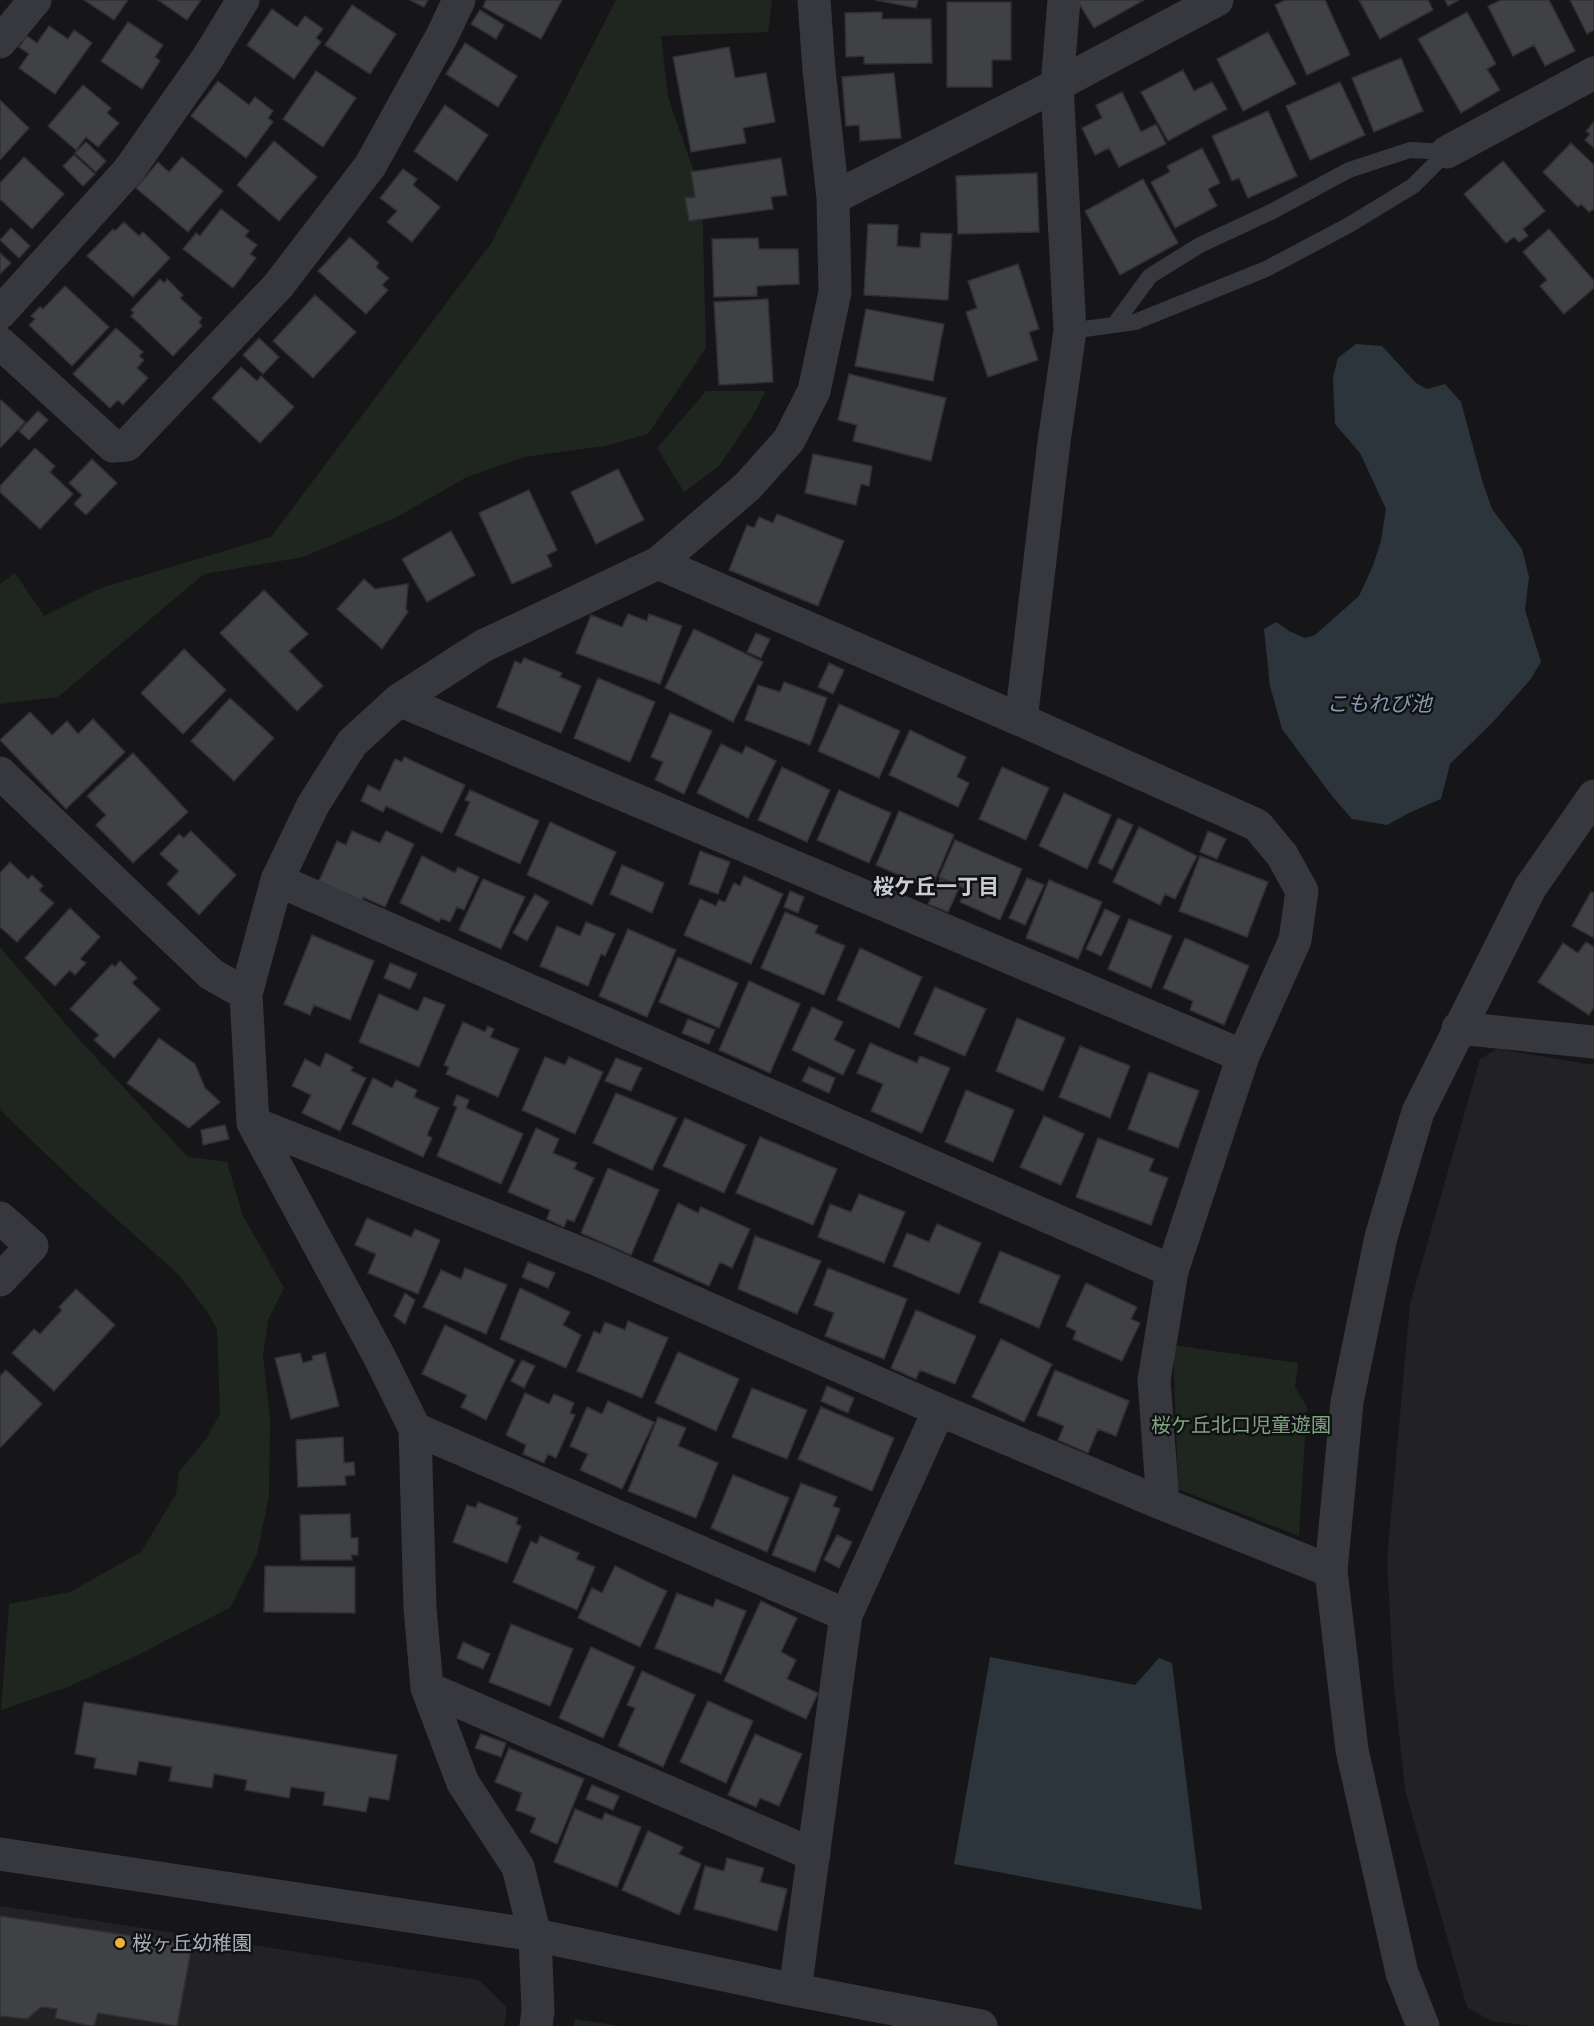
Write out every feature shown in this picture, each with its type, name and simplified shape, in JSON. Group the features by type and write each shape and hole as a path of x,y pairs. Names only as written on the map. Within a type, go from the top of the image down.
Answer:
{"street":[{"path":"0,42 35,0"},
{"path":"0,313 129,170 207,59 243,0"},
{"path":"0,343 113,446 126,445 278,286 370,166 442,36 459,0"},
{"path":"536,2026 538,2011 535,1935 518,1867 463,1783 427,1688 420,1608 415,1429 379,1356 253,1123 246,994 277,880 313,805 352,743 399,700 483,646 658,563 748,486 789,440 814,391 836,292 833,198 814,0"},
{"path":"1021,720 1054,442 1070,331 1057,85 1064,0"},
{"path":"833,198 1057,85 1217,0"},
{"path":"1447,152 1594,73"},
{"path":"658,563 1257,825 1282,855 1302,891 1295,940 1243,1056 1172,1271 1154,1380 1163,1504"},
{"path":"399,700 1243,1056"},
{"path":"0,773 211,974 246,994"},
{"path":"1423,2026 1402,1973 1352,1750 1331,1571 1347,1402 1381,1237 1418,1112 1530,888 1594,796"},
{"path":"277,880 1172,1271"},
{"path":"1458,1028 1594,1042"},
{"path":"253,1123 598,1260 939,1410 1163,1504 1331,1571"},
{"path":"0,1218 32,1246 0,1280"},
{"path":"795,1990 846,1615 939,1410"},
{"path":"415,1429 846,1615"},
{"path":"427,1688 814,1855"},
{"path":"0,1854 535,1935 795,1990 981,2026"}],"lane":[{"path":"1114,325 1150,276 1200,245 1271,212 1348,170 1410,150 1447,152"},
{"path":"1070,331 1135,322 1266,269 1348,225 1413,186 1447,152"}],"shaded area":[{"path":"1497,1049 1594,1065 1594,2026 1533,2026 1491,2021 1467,2007 1405,1790 1393,1675 1387,1559 1410,1304 1480,1059"},
{"name":"桜ヶ丘幼稚園","path":"0,1906 479,1980 507,2007 504,2026 0,2026"}],"green space":[{"path":"616,0 772,0 768,32 661,36 668,97 702,195 706,348 648,434 605,446 524,457 467,477 397,517 303,557 204,574 58,697 0,704 0,584 15,573 44,616 101,588 271,537 492,242"},
{"path":"706,391 766,391 751,419 719,466 684,492 657,448"},
{"path":"0,947 76,1036 188,1157 227,1162 243,1216 284,1288 268,1320 263,1356 270,1418 269,1496 257,1554 231,1607 138,1655 68,1687 1,1710 9,1604 70,1592 141,1552 176,1494 179,1472 206,1439 220,1414 217,1329 206,1310 179,1275 75,1182 0,1110"},
{"name":"桜ケ丘北口児童遊園","path":"1173,1345 1298,1363 1295,1387 1307,1407 1299,1536 1178,1489"},
{"path":"575,2019 620,2026 574,2026"}],"water":[{"name":"こもれび池","path":"1356,344 1382,346 1416,383 1427,389 1445,384 1461,402 1492,509 1522,549 1529,577 1525,610 1541,662 1530,680 1493,722 1450,764 1441,799 1387,825 1352,819 1282,729 1270,686 1264,629 1276,622 1305,638 1315,635 1359,596 1381,541 1386,509 1360,453 1335,424 1333,377 1338,358"},
{"path":"990,1657 1135,1685 1159,1658 1172,1663 1202,1910 954,1864"}],"building":[{"path":"84,0 128,0 114,20"},
{"path":"158,0 201,0 187,20"},
{"path":"410,0 428,0 424,7"},
{"path":"486,0 562,0 541,39 483,7"},
{"path":"875,0 918,0 916,8"},
{"path":"1081,0 1144,0 1094,28 1078,2"},
{"path":"1285,0 1325,0 1350,55 1307,75 1275,5"},
{"path":"1359,0 1428,0 1433,10 1380,39"},
{"path":"1445,0 1459,0 1448,6"},
{"path":"1501,0 1549,0 1575,51 1545,66 1534,45 1513,56 1488,6"},
{"path":"1570,0 1594,0 1594,30 1587,34"},
{"path":"947,2 1011,2 1011,60 992,60 992,87 947,87"},
{"path":"352,5 396,34 370,74 325,45"},
{"path":"272,9 297,27 305,16 323,29 316,38 321,42 294,79 247,45"},
{"path":"480,10 504,25 496,39 471,24"},
{"path":"882,12 882,19 931,19 932,63 864,64 864,56 846,57 845,13"},
{"path":"1467,12 1496,64 1487,69 1500,90 1461,113 1418,39"},
{"path":"128,22 163,45 155,57 160,61 142,89 101,61"},
{"path":"49,26 68,39 74,30 92,43 55,94 19,68 29,54 19,47 27,36 37,43"},
{"path":"1268,32 1296,84 1243,111 1217,59"},
{"path":"465,43 517,76 498,107 446,74"},
{"path":"729,47 735,78 766,73 775,122 743,128 746,143 691,152 673,57"},
{"path":"1401,58 1423,111 1374,132 1352,78"},
{"path":"1183,70 1194,91 1212,82 1227,109 1168,141 1141,92"},
{"path":"316,71 356,98 323,147 283,119"},
{"path":"894,73 901,138 860,141 859,125 846,126 842,77"},
{"path":"218,81 249,105 255,97 273,111 268,118 273,122 246,158 191,116"},
{"path":"1340,82 1365,135 1310,160 1286,106"},
{"path":"83,85 111,108 107,113 119,123 98,147 86,137 76,150 48,126"},
{"path":"1122,92 1141,132 1156,124 1166,144 1119,167 1109,148 1095,155 1082,128 1102,118 1096,105"},
{"path":"0,100 29,128 0,160"},
{"path":"445,105 488,135 457,181 414,151"},
{"path":"1268,111 1297,176 1248,198 1239,178 1232,181 1212,136"},
{"path":"1594,122 1594,148 1585,140 1590,134 1586,131"},
{"path":"274,141 317,177 279,221 237,185"},
{"path":"86,142 106,161 96,172 75,153"},
{"path":"1571,143 1594,165 1594,209 1589,212 1581,204 1578,207 1543,172"},
{"path":"1202,148 1220,183 1208,189 1217,206 1175,228 1151,182 1170,172 1167,166"},
{"path":"74,155 95,174 83,186 63,166"},
{"path":"24,157 64,194 32,229 0,199 0,183"},
{"path":"182,157 223,191 188,232 136,188 158,162 169,172"},
{"path":"781,158 787,195 771,197 773,209 689,221 685,198 695,197 691,172"},
{"path":"1503,161 1545,211 1523,229 1528,236 1519,242 1514,237 1506,243 1464,194"},
{"path":"403,169 417,179 413,185 440,207 412,242 387,222 397,211 380,198"},
{"path":"1037,173 1039,232 958,234 956,176"},
{"path":"1143,179 1178,243 1120,275 1085,211"},
{"path":"221,209 249,231 245,236 257,245 250,254 256,258 233,288 183,249 196,233 200,236"},
{"path":"124,222 139,236 143,232 170,258 133,297 87,256 113,229 115,231"},
{"path":"868,224 898,225 897,246 920,248 921,233 952,234 948,300 864,295"},
{"path":"11,228 30,246 19,258 0,240"},
{"path":"1549,229 1594,281 1594,288 1564,314 1540,286 1547,280 1523,252"},
{"path":"350,237 379,263 376,267 389,278 382,285 388,290 366,314 318,271"},
{"path":"758,238 759,249 798,249 799,284 757,286 757,296 714,297 712,239"},
{"path":"0,253 11,263 0,274"},
{"path":"1018,264 1039,329 1029,332 1038,360 988,377 966,312 977,308 968,281"},
{"path":"160,279 164,283 167,279 183,295 180,298 202,318 199,322 202,326 173,356 131,316 134,313 131,310"},
{"path":"65,286 109,327 72,366 29,325 35,319 31,316 40,307 43,309"},
{"path":"315,295 356,332 313,378 273,341"},
{"path":"768,299 773,382 719,385 714,302"},
{"path":"866,309 944,324 933,381 855,366"},
{"path":"116,328 143,352 139,356 144,360 137,368 148,378 123,405 118,400 110,408 73,374"},
{"path":"259,338 279,357 263,374 243,355"},
{"path":"241,367 257,381 261,376 294,407 260,443 212,398"},
{"path":"849,374 946,398 931,461 853,441 857,425 838,420"},
{"path":"0,401 25,422 0,448"},
{"path":"38,411 48,420 29,440 19,431"},
{"path":"35,448 55,466 50,472 73,494 40,529 0,492 0,486"},
{"path":"813,454 872,466 869,486 861,484 856,505 805,493"},
{"path":"92,459 117,483 86,515 74,504 82,495 69,483"},
{"path":"618,469 644,520 596,544 571,492"},
{"path":"529,490 557,550 547,555 552,566 512,584 479,513"},
{"path":"777,514 844,541 818,606 729,570 747,525 754,528 759,517 773,523"},
{"path":"451,531 475,575 427,602 402,559"},
{"path":"364,579 375,589 408,584 406,609 408,612 382,649 337,609"},
{"path":"264,590 308,634 289,651 323,686 297,711 220,633"},
{"path":"628,614 647,621 649,614 682,626 660,684 576,653 591,615 622,627"},
{"path":"694,629 763,662 733,722 665,688"},
{"path":"756,633 770,639 761,658 747,652"},
{"path":"184,649 226,690 183,734 141,693"},
{"path":"524,658 562,673 560,677 581,686 561,733 497,707 515,661 521,664"},
{"path":"829,663 844,670 833,694 818,687"},
{"path":"598,678 655,702 630,762 574,738"},
{"path":"784,682 827,698 810,745 745,720 758,685 780,692"},
{"path":"230,698 274,738 234,781 191,741"},
{"path":"839,704 900,731 879,778 818,751"},
{"path":"30,712 52,735 67,721 78,734 93,719 125,752 66,809 0,740"},
{"path":"670,713 712,731 684,794 655,780 663,762 651,757"},
{"path":"910,730 966,757 957,777 969,783 958,807 889,775"},
{"path":"721,744 742,754 746,746 776,761 748,818 697,793"},
{"path":"133,753 188,812 133,863 96,825 106,815 87,796"},
{"path":"404,757 465,785 442,833 386,806 383,812 361,801 368,785 380,791 395,759 402,762"},
{"path":"782,767 830,790 807,842 758,820"},
{"path":"1002,767 1049,788 1026,840 979,819"},
{"path":"470,790 539,821 520,864 455,835 470,802 465,800"},
{"path":"839,790 891,813 869,863 817,840"},
{"path":"1064,793 1111,815 1087,869 1039,846"},
{"path":"899,811 954,835 931,889 876,865"},
{"path":"1118,818 1133,825 1112,870 1098,863"},
{"path":"550,822 616,852 592,905 527,875"},
{"path":"1139,827 1197,856 1175,899 1165,894 1160,905 1113,882"},
{"path":"191,831 236,875 199,915 167,884 179,871 160,854 179,834 184,838"},
{"path":"352,831 380,843 386,831 414,844 385,907 363,897 361,901 319,881 337,841 346,845"},
{"path":"1208,831 1226,839 1217,859 1200,852"},
{"path":"955,840 1022,869 1000,920 960,902 966,889 939,877"},
{"path":"700,851 730,862 718,894 689,884"},
{"path":"422,856 455,873 458,867 479,877 464,910 457,907 450,922 441,918 439,922 400,903"},
{"path":"1200,856 1268,882 1247,937 1179,911"},
{"path":"10,862 28,879 32,875 43,886 39,890 54,903 17,942 0,927 0,873"},
{"path":"622,865 664,883 652,913 610,894"},
{"path":"744,876 783,894 751,964 684,935 700,899 716,906 719,900 725,902 734,883 740,886"},
{"path":"1027,878 1044,885 1025,925 1009,918"},
{"path":"483,879 525,897 501,949 459,930"},
{"path":"940,879 959,888 948,912 928,904"},
{"path":"1049,880 1102,902 1078,959 1026,938"},
{"path":"790,891 804,897 798,913 784,907"},
{"path":"1591,892 1594,893 1594,938 1572,926"},
{"path":"535,894 549,902 527,941 513,933"},
{"path":"70,908 100,937 80,959 86,963 75,975 70,970 55,986 25,958"},
{"path":"1105,909 1120,916 1101,956 1086,949"},
{"path":"785,912 818,926 815,933 845,946 824,995 761,968"},
{"path":"1129,919 1172,936 1151,988 1108,969"},
{"path":"586,922 615,934 605,956 601,954 588,986 540,966 557,926 580,936"},
{"path":"628,929 676,950 647,1017 599,996"},
{"path":"312,935 374,961 350,1020 314,1005 310,1015 284,1004"},
{"path":"1185,938 1249,966 1224,1025 1190,1010 1193,1001 1163,988"},
{"path":"1586,942 1594,947 1594,1007 1589,1015 1538,982 1563,943 1578,953"},
{"path":"860,948 922,977 899,1028 837,1000"},
{"path":"678,957 738,983 719,1028 659,1002"},
{"path":"120,961 137,978 132,983 160,1009 114,1058 94,1040 99,1035 70,1009 112,964 115,967"},
{"path":"390,963 417,974 410,989 384,978"},
{"path":"749,981 800,1004 770,1073 719,1050"},
{"path":"935,987 986,1009 965,1056 914,1034"},
{"path":"379,994 418,1011 424,997 445,1005 419,1067 359,1042"},
{"path":"812,1007 843,1022 834,1040 855,1050 843,1075 792,1050"},
{"path":"1017,1018 1065,1038 1043,1091 996,1071"},
{"path":"688,1019 715,1030 709,1044 682,1033"},
{"path":"463,1022 485,1032 488,1026 494,1029 490,1037 519,1049 498,1097 446,1074 449,1067 444,1065"},
{"path":"159,1038 195,1064 205,1088 220,1102 189,1128 127,1083"},
{"path":"870,1043 917,1063 920,1056 950,1068 922,1133 871,1111 883,1084 857,1073"},
{"path":"1080,1046 1130,1066 1110,1118 1059,1097"},
{"path":"326,1053 353,1067 351,1071 366,1078 340,1131 302,1113 311,1095 292,1086 305,1059 320,1067"},
{"path":"545,1057 565,1065 569,1057 603,1072 575,1134 522,1110"},
{"path":"616,1058 642,1068 631,1091 605,1081"},
{"path":"809,1067 835,1078 829,1093 802,1081"},
{"path":"1149,1072 1199,1091 1178,1148 1128,1129"},
{"path":"373,1078 392,1088 396,1080 417,1090 414,1097 439,1108 427,1135 432,1138 423,1157 352,1124"},
{"path":"966,1090 1014,1110 993,1162 945,1142"},
{"path":"616,1093 677,1118 652,1170 593,1143"},
{"path":"457,1095 469,1100 466,1108 523,1134 501,1184 437,1156 457,1107 453,1105"},
{"path":"1044,1116 1084,1134 1061,1185 1020,1167"},
{"path":"685,1118 746,1145 724,1193 663,1166"},
{"path":"225,1125 229,1139 203,1145 201,1130"},
{"path":"536,1128 559,1139 553,1153 577,1163 574,1169 594,1178 574,1222 567,1219 564,1227 547,1219 550,1210 508,1192"},
{"path":"760,1137 837,1169 813,1225 736,1193"},
{"path":"1098,1138 1154,1159 1149,1171 1168,1178 1151,1225 1076,1197"},
{"path":"608,1168 659,1190 631,1255 581,1233"},
{"path":"859,1194 905,1212 884,1263 818,1237 830,1204 851,1212"},
{"path":"678,1203 698,1213 701,1207 750,1229 732,1268 720,1262 709,1286 653,1261"},
{"path":"367,1218 411,1237 415,1229 440,1240 418,1294 368,1273 376,1254 355,1245"},
{"path":"937,1224 981,1243 959,1294 893,1266 907,1233 929,1242"},
{"path":"755,1236 821,1261 797,1314 738,1289"},
{"path":"1000,1251 1060,1276 1039,1328 979,1302"},
{"path":"528,1262 555,1273 548,1288 522,1277"},
{"path":"465,1268 507,1285 486,1334 423,1307 441,1270 461,1279"},
{"path":"828,1268 907,1299 884,1359 825,1336 834,1313 814,1305"},
{"path":"1086,1283 1137,1307 1131,1319 1140,1323 1122,1361 1073,1339 1076,1331 1066,1326"},
{"path":"520,1288 570,1312 563,1325 581,1335 566,1368 500,1339"},
{"path":"76,1289 115,1325 54,1391 12,1353 34,1329 40,1334 62,1310 59,1307"},
{"path":"405,1293 415,1300 405,1324 394,1316"},
{"path":"916,1310 976,1336 955,1384 920,1370 916,1379 891,1368"},
{"path":"628,1321 668,1338 642,1398 577,1371 594,1331 600,1334 605,1322 625,1330"},
{"path":"445,1325 515,1360 486,1420 461,1407 467,1395 422,1374"},
{"path":"1001,1339 1052,1364 1024,1422 972,1397"},
{"path":"678,1352 739,1379 716,1431 655,1403"},
{"path":"300,1353 303,1363 313,1360 312,1356 325,1353 339,1406 291,1419 275,1358"},
{"path":"522,1360 535,1366 524,1388 511,1381"},
{"path":"6,1370 42,1404 0,1448 0,1376"},
{"path":"1055,1370 1129,1401 1116,1436 1098,1429 1088,1453 1058,1440 1064,1426 1037,1415"},
{"path":"827,1386 854,1398 848,1413 821,1401"},
{"path":"752,1388 807,1410 787,1459 732,1437"},
{"path":"525,1393 549,1404 554,1394 574,1403 570,1413 575,1415 556,1458 548,1454 544,1463 523,1454 526,1445 506,1435"},
{"path":"608,1401 654,1422 622,1489 580,1470 588,1454 570,1446 587,1407 602,1414"},
{"path":"821,1407 894,1438 872,1491 798,1459"},
{"path":"658,1417 686,1428 678,1446 718,1463 696,1518 628,1491"},
{"path":"343,1437 344,1463 354,1462 355,1475 345,1476 346,1485 298,1487 296,1440"},
{"path":"733,1475 789,1498 767,1552 711,1528"},
{"path":"801,1483 837,1497 833,1506 840,1509 815,1572 772,1555"},
{"path":"478,1502 518,1518 516,1524 521,1526 507,1563 453,1542 467,1505 476,1508"},
{"path":"350,1514 351,1538 358,1538 358,1555 351,1555 352,1560 301,1560 300,1515"},
{"path":"837,1535 852,1542 839,1568 824,1560"},
{"path":"540,1536 579,1553 576,1559 595,1567 577,1610 513,1582 531,1541 537,1544"},
{"path":"265,1566 355,1567 355,1613 264,1612"},
{"path":"615,1566 667,1591 640,1647 578,1618 592,1588 602,1593"},
{"path":"677,1593 713,1607 716,1599 746,1611 721,1674 655,1648"},
{"path":"761,1601 797,1618 781,1652 796,1660 787,1679 818,1693 806,1719 724,1681"},
{"path":"511,1624 573,1649 550,1706 489,1682"},
{"path":"463,1642 490,1654 483,1669 457,1658"},
{"path":"591,1647 635,1667 603,1738 559,1718"},
{"path":"642,1671 695,1695 663,1767 618,1746 635,1708 627,1705"},
{"path":"708,1701 753,1721 726,1783 680,1762"},
{"path":"84,1702 397,1755 389,1800 369,1797 366,1812 323,1805 325,1792 291,1787 289,1798 245,1790 247,1780 214,1774 212,1788 169,1781 172,1767 139,1761 136,1775 94,1768 96,1758 75,1754"},
{"path":"481,1734 506,1743 501,1757 475,1748"},
{"path":"755,1734 802,1754 779,1806 760,1798 756,1807 728,1795"},
{"path":"509,1748 584,1779 557,1844 530,1832 536,1818 516,1810 522,1793 495,1782"},
{"path":"592,1785 619,1796 613,1810 586,1799"},
{"path":"575,1809 602,1820 605,1813 641,1827 617,1887 554,1862"},
{"path":"648,1831 683,1847 679,1854 701,1864 679,1915 622,1890"},
{"path":"727,1858 764,1868 760,1882 787,1889 777,1931 694,1909 705,1866 724,1871"},
{"path":"0,1916 192,1945 177,2026 98,2013 94,2026 91,2026 55,2018 57,2009 41,2007 27,2019 0,2016"}],"place":[{"name":"桜ヶ丘幼稚園","path":"120,1943"}],"district":[{"name":"桜ケ丘一丁目","path":"936,887"}]}
